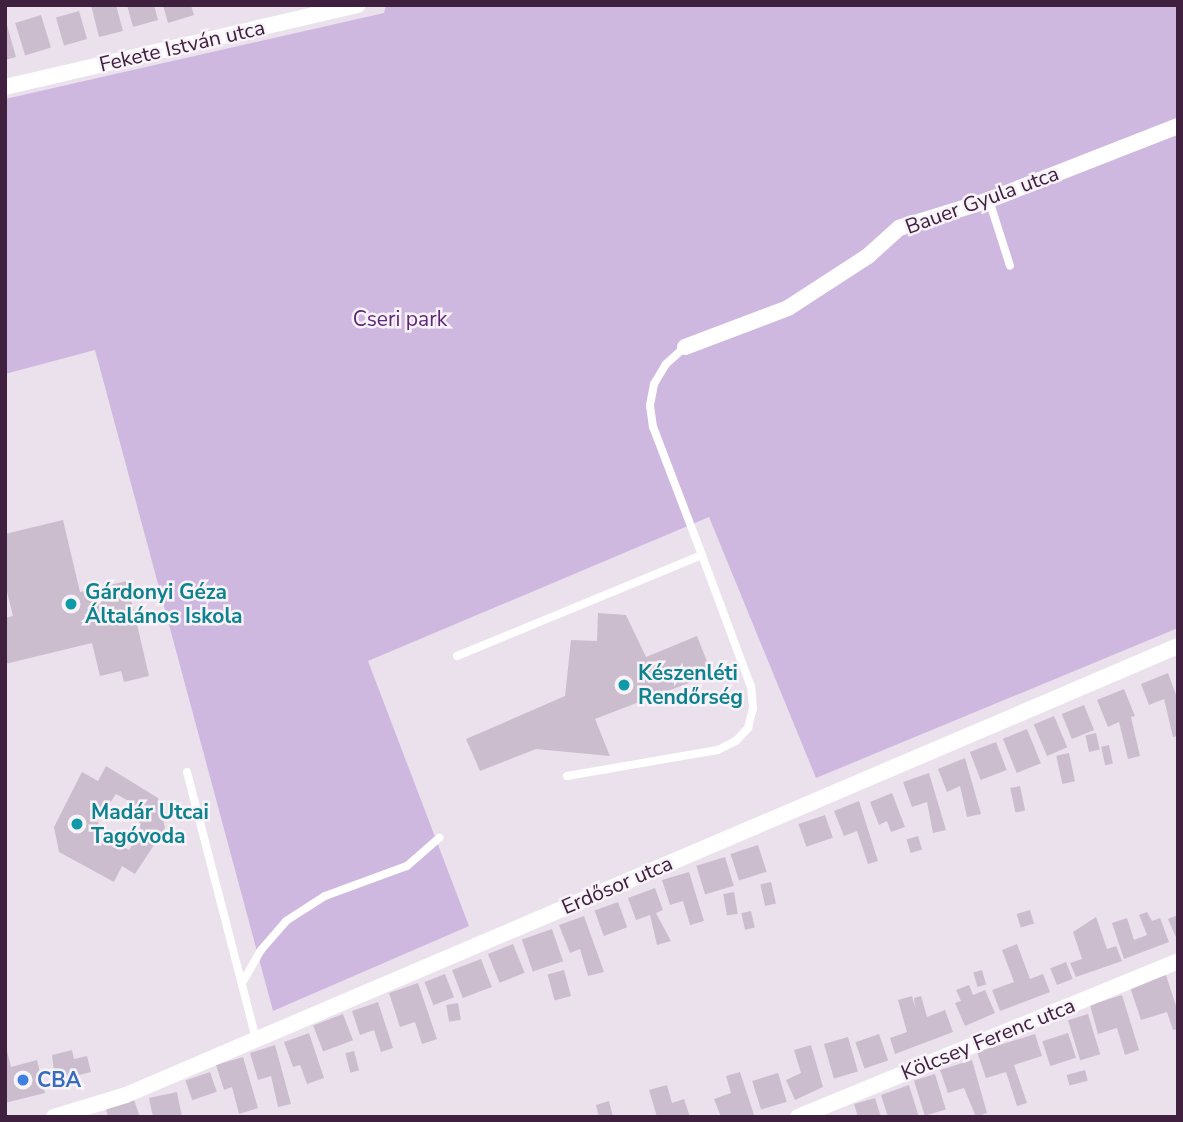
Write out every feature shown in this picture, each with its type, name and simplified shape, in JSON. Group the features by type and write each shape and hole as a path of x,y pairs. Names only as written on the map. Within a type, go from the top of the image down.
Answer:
{"street":[{"name":"Fekete István utca","path":"5,87 358,5"},
{"name":"Bauer Gyula utca","path":"685,347 789,308 868,256 899,228 989,200 1178,126"},
{"name":"Erdősor utca","path":"54,1117 126,1095 1178,646"},
{"name":"Kölcsey Ferenc utca","path":"798,1117 1178,961"}],"lane":[{"path":"989,200 1010,266"},
{"path":"567,776 718,750 736,741 748,728 753,708 751,687 653,427 650,405 654,384 666,364 685,347"},
{"path":"457,656 702,555"},
{"path":"187,772 256,1039"},
{"path":"242,983 261,950 286,921 325,896 407,866 439,838"}],"green space":[{"name":"Cseri park","path":"386,5 1178,5 1178,628 816,778 709,517 368,661 469,926 273,1011 95,350 5,374 5,99 384,13"}],"building":[{"path":"91,5 116,5 123,31 99,37"},
{"path":"127,5 154,5 158,20 133,27"},
{"path":"163,5 191,5 194,15 168,23"},
{"path":"79,11 87,39 64,45 56,18"},
{"path":"41,15 51,48 25,55 15,23"},
{"path":"5,18 16,57 5,60"},
{"name":"Gárdonyi Géza Általános Iskola","path":"63,520 80,592 127,581 149,676 124,682 121,671 100,676 92,643 5,664 5,618 13,616 5,584 5,534"},
{"name":"Készenléti Rendőrség","path":"598,613 626,615 646,657 697,636 712,674 595,719 610,756 536,749 480,771 466,739 565,696 571,640 597,641"},
{"path":"1168,673 1178,700 1178,736 1173,737 1164,699 1149,705 1141,684"},
{"path":"1124,689 1135,716 1131,717 1140,756 1128,759 1119,722 1108,727 1097,700"},
{"path":"1084,705 1094,730 1072,739 1062,714"},
{"path":"1054,716 1067,747 1047,756 1034,725"},
{"path":"1027,729 1041,763 1017,773 1003,739"},
{"path":"1096,733 1100,750 1089,752 1085,735"},
{"path":"996,742 1007,770 981,780 970,752"},
{"path":"1109,745 1113,764 1105,765 1101,747"},
{"path":"1069,753 1075,781 1062,784 1056,756"},
{"path":"965,758 981,814 967,817 960,786 947,792 938,769"},
{"name":"Madár Utcai Tagóvoda","path":"106,766 158,798 165,828 135,874 122,866 114,882 59,852 54,827 82,772 98,781","holes":["116,794 136,805 141,831 129,850 101,834 98,821"]},
{"path":"929,773 946,830 933,833 927,802 912,807 903,782"},
{"path":"1020,786 1025,810 1015,813 1010,788"},
{"path":"892,793 905,827 891,832 887,821 879,825 870,802"},
{"path":"859,801 878,861 868,864 857,831 844,836 834,811"},
{"path":"825,815 833,838 806,847 799,824"},
{"path":"918,836 922,849 911,853 907,840"},
{"path":"758,845 767,872 739,881 730,854"},
{"path":"725,857 734,886 705,894 696,866"},
{"path":"689,872 704,921 690,925 683,901 670,905 662,880"},
{"path":"771,882 776,903 765,906 760,884"},
{"path":"655,888 663,910 656,913 671,941 657,945 650,915 636,920 628,898"},
{"path":"734,892 738,914 727,916 723,894"},
{"path":"618,902 627,927 604,936 595,911"},
{"path":"1030,910 1034,923 1021,927 1017,914"},
{"path":"751,911 755,928 745,930 741,913"},
{"path":"1147,912 1152,921 1160,918 1169,942 1124,959 1112,923 1127,918 1134,940 1147,935 1139,915"},
{"path":"1178,915 1178,942 1168,919"},
{"path":"584,916 604,972 588,976 580,949 570,953 559,925"},
{"path":"1096,917 1107,949 1116,946 1122,961 1076,977 1070,963 1082,959 1073,932"},
{"path":"552,929 563,961 533,972 522,939"},
{"path":"513,944 525,973 500,983 488,954"},
{"path":"1017,944 1030,979 1043,974 1050,992 1000,1011 992,990 1014,982 1002,950"},
{"path":"481,959 492,987 463,998 452,970"},
{"path":"1066,962 1073,979 1057,985 1050,968"},
{"path":"564,970 571,996 555,1000 548,974"},
{"path":"982,970 986,984 977,987 973,972"},
{"path":"445,974 454,997 433,1005 424,982"},
{"path":"1166,975 1178,1012 1178,1029 1173,1030 1167,1012 1141,1020 1130,987"},
{"path":"418,983 437,1039 422,1044 415,1022 400,1027 389,993"},
{"path":"969,985 973,995 985,990 995,1013 965,1026 955,1003 961,1001 956,990"},
{"path":"1122,995 1139,1050 1125,1055 1117,1028 1098,1034 1090,1005"},
{"path":"912,996 915,1007 914,998 921,996 927,1017 945,1010 953,1032 895,1054 890,1038 907,1032 898,1000"},
{"path":"378,1002 393,1048 381,1052 374,1030 360,1035 352,1011"},
{"path":"458,1003 461,1020 449,1022 446,1005"},
{"path":"343,1014 353,1040 323,1052 313,1025"},
{"path":"1088,1014 1100,1054 1080,1060 1068,1020"},
{"path":"309,1033 324,1078 307,1084 300,1065 293,1067 284,1042"},
{"path":"1068,1033 1076,1058 1050,1066 1042,1041"},
{"path":"879,1034 888,1060 864,1069 855,1042"},
{"path":"1035,1034 1042,1056 1014,1065 1027,1103 1017,1106 1006,1072 986,1078 977,1052"},
{"path":"848,1037 858,1072 834,1078 824,1044"},
{"path":"275,1045 291,1104 278,1107 271,1076 258,1080 250,1053"},
{"path":"811,1045 823,1087 795,1100 786,1080 801,1073 794,1050"},
{"name":"CBA","path":"6,1047 11,1067 37,1060 45,1093 5,1103"},
{"path":"72,1050 74,1059 87,1056 91,1072 55,1081 52,1055"},
{"path":"354,1051 359,1070 350,1073 345,1053"},
{"path":"243,1057 258,1108 239,1114 232,1087 224,1090 216,1065"},
{"path":"972,1060 987,1113 976,1117 964,1088 948,1093 940,1070"},
{"path":"1085,1070 1088,1081 1069,1086 1067,1075"},
{"path":"210,1072 217,1092 192,1100 185,1080"},
{"path":"740,1072 754,1115 721,1117 714,1099 731,1093 726,1076"},
{"path":"778,1073 787,1102 761,1110 752,1081"},
{"path":"935,1074 946,1109 925,1116 914,1080"},
{"path":"667,1085 672,1103 684,1099 690,1117 657,1117 649,1090"},
{"path":"909,1085 919,1117 888,1117 881,1095"},
{"path":"177,1092 182,1117 153,1117 149,1098"},
{"path":"875,1098 881,1117 858,1117 854,1104"},
{"path":"134,1100 140,1117 108,1117 106,1109"},
{"path":"609,1101 613,1117 599,1117 596,1105"}],"place":[{"name":"Gárdonyi Géza Általános Iskola","path":"71,604"},
{"name":"Készenléti Rendőrség","path":"624,685"},
{"name":"Madár Utcai Tagóvoda","path":"77,824"},
{"name":"CBA","path":"23,1080"}]}
